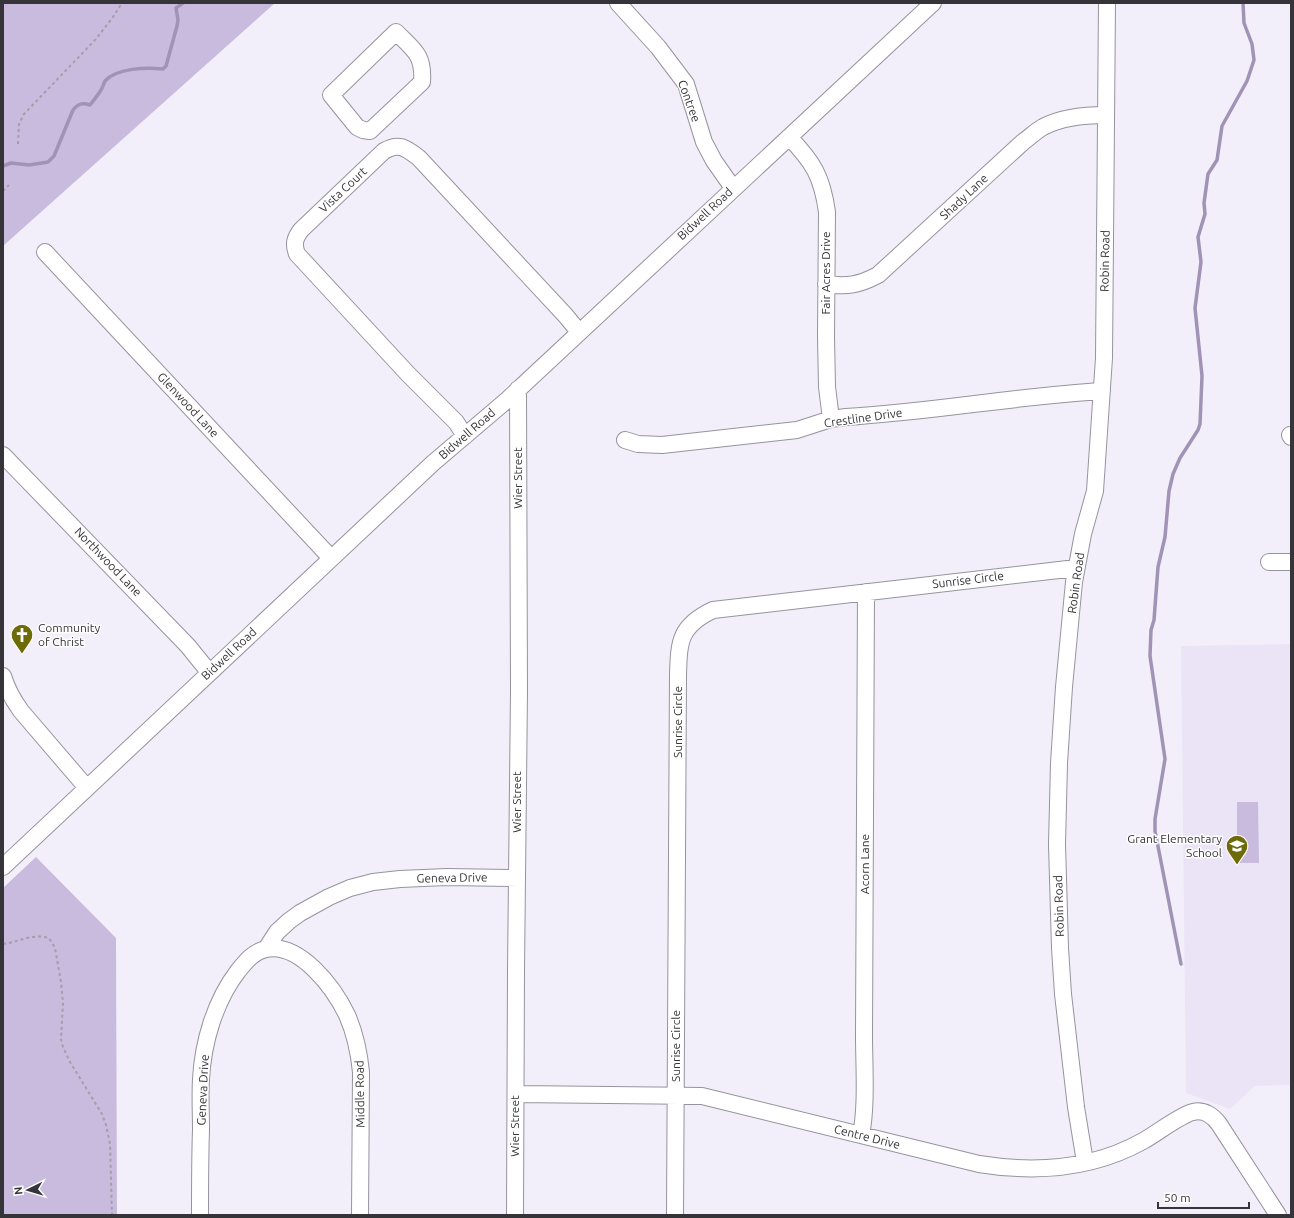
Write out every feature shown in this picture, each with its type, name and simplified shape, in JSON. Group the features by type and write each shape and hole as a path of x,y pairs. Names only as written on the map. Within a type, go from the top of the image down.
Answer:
{"street":[{"name":"Contree","path":"618,3 658,47 686,84 704,142 714,161 733,188"},
{"name":"Bidwell Road","path":"3,867 433,463 466,436 518,389 933,3"},
{"name":"Robin Road","path":"1085,1162 1076,1107 1063,994 1057,844 1059,763 1064,687 1074,582 1083,534 1095,491 1102,391 1105,278 1107,3"},
{"path":"370,131 422,82 422,72 418,54 396,32 331,95 357,127 370,131 384,151 391,147 398,146 408,149 418,158 579,332"},
{"name":"Shady Lane","path":"826,284 850,286 863,283 878,275 1023,142 1042,127 1053,122 1069,118 1106,115"},
{"name":"Fair Acres Drive","path":"789,137 810,160 817,173 825,198 827,387 831,419"},
{"name":"Vista Court","path":"384,151 301,230 296,237 294,246 297,254 408,374 456,422 466,436"},
{"name":"Glenwood Lane","path":"45,252 331,558"},
{"name":"Wier Street","path":"515,1215 519,691 518,389"},
{"name":"Crestline Drive","path":"625,440 638,444 662,446 797,430 831,419 1076,392 1102,391"},
{"name":"Northwood Lane","path":"3,455 188,646 209,672"},
{"path":"1269,562 1291,562"},
{"name":"Sunrise Circle","path":"675,1215 678,683 679,649 686,630 699,616 713,610 1076,568"},
{"name":"Acorn Lane","path":"861,1135 863,1126 864,1073 866,592"},
{"path":"3,676 5,684 13,700 21,711 87,788"},
{"name":"Geneva Drive","path":"200,1215 201,1078 208,1036 224,995 234,977 248,958 261,950 266,949 277,932 300,913 329,897 350,888 373,882 400,879 447,877 517,878"},
{"name":"Middle Road","path":"266,949 272,948 287,950 312,967 335,994 347,1015 354,1033 359,1053 361,1072 360,1215"},
{"name":"Centre Drive","path":"516,1094 702,1096 979,1164 1005,1168 1032,1169 1060,1168 1121,1151 1142,1142 1192,1112 1206,1112 1219,1124 1278,1215"}],"path":[{"path":"18,144 19,124 24,114 96,39 113,18 122,3"},
{"path":"3,191 9,185"},
{"path":"3,944 29,936 36,936 49,938 55,948 63,998 61,1027 63,1047 70,1062 99,1108 108,1129 110,1144 112,1215"}],"shaded area":[{"path":"3,3 275,3 3,246"},
{"name":"Grant Elementary School","path":"1291,644 1291,1085 1255,1086 1230,1109 1186,1093 1181,646"},
{"path":"1237,802 1258,802 1259,863 1237,863"},
{"path":"36,857 116,938 117,1215 3,1215 3,888"}],"waterway":[{"path":"3,166 11,163 29,165 48,162 54,156 73,110 80,104 90,105 100,92 105,81 116,73 132,69 163,69 166,66 177,26 178,20 176,8 183,3"},
{"path":"1181,964 1155,831 1155,819 1165,759 1150,656 1151,630 1154,620 1158,567 1165,537 1169,491 1173,474 1180,458 1198,430 1200,424 1202,376 1195,308 1201,262 1198,237 1205,214 1204,203 1208,174 1217,160 1222,126 1247,81 1254,60 1252,44 1244,23 1243,3"}],"place":[{"name":"Community of Christ","path":"22,654"},
{"name":"Grant Elementary School","path":"1237,866"}]}
